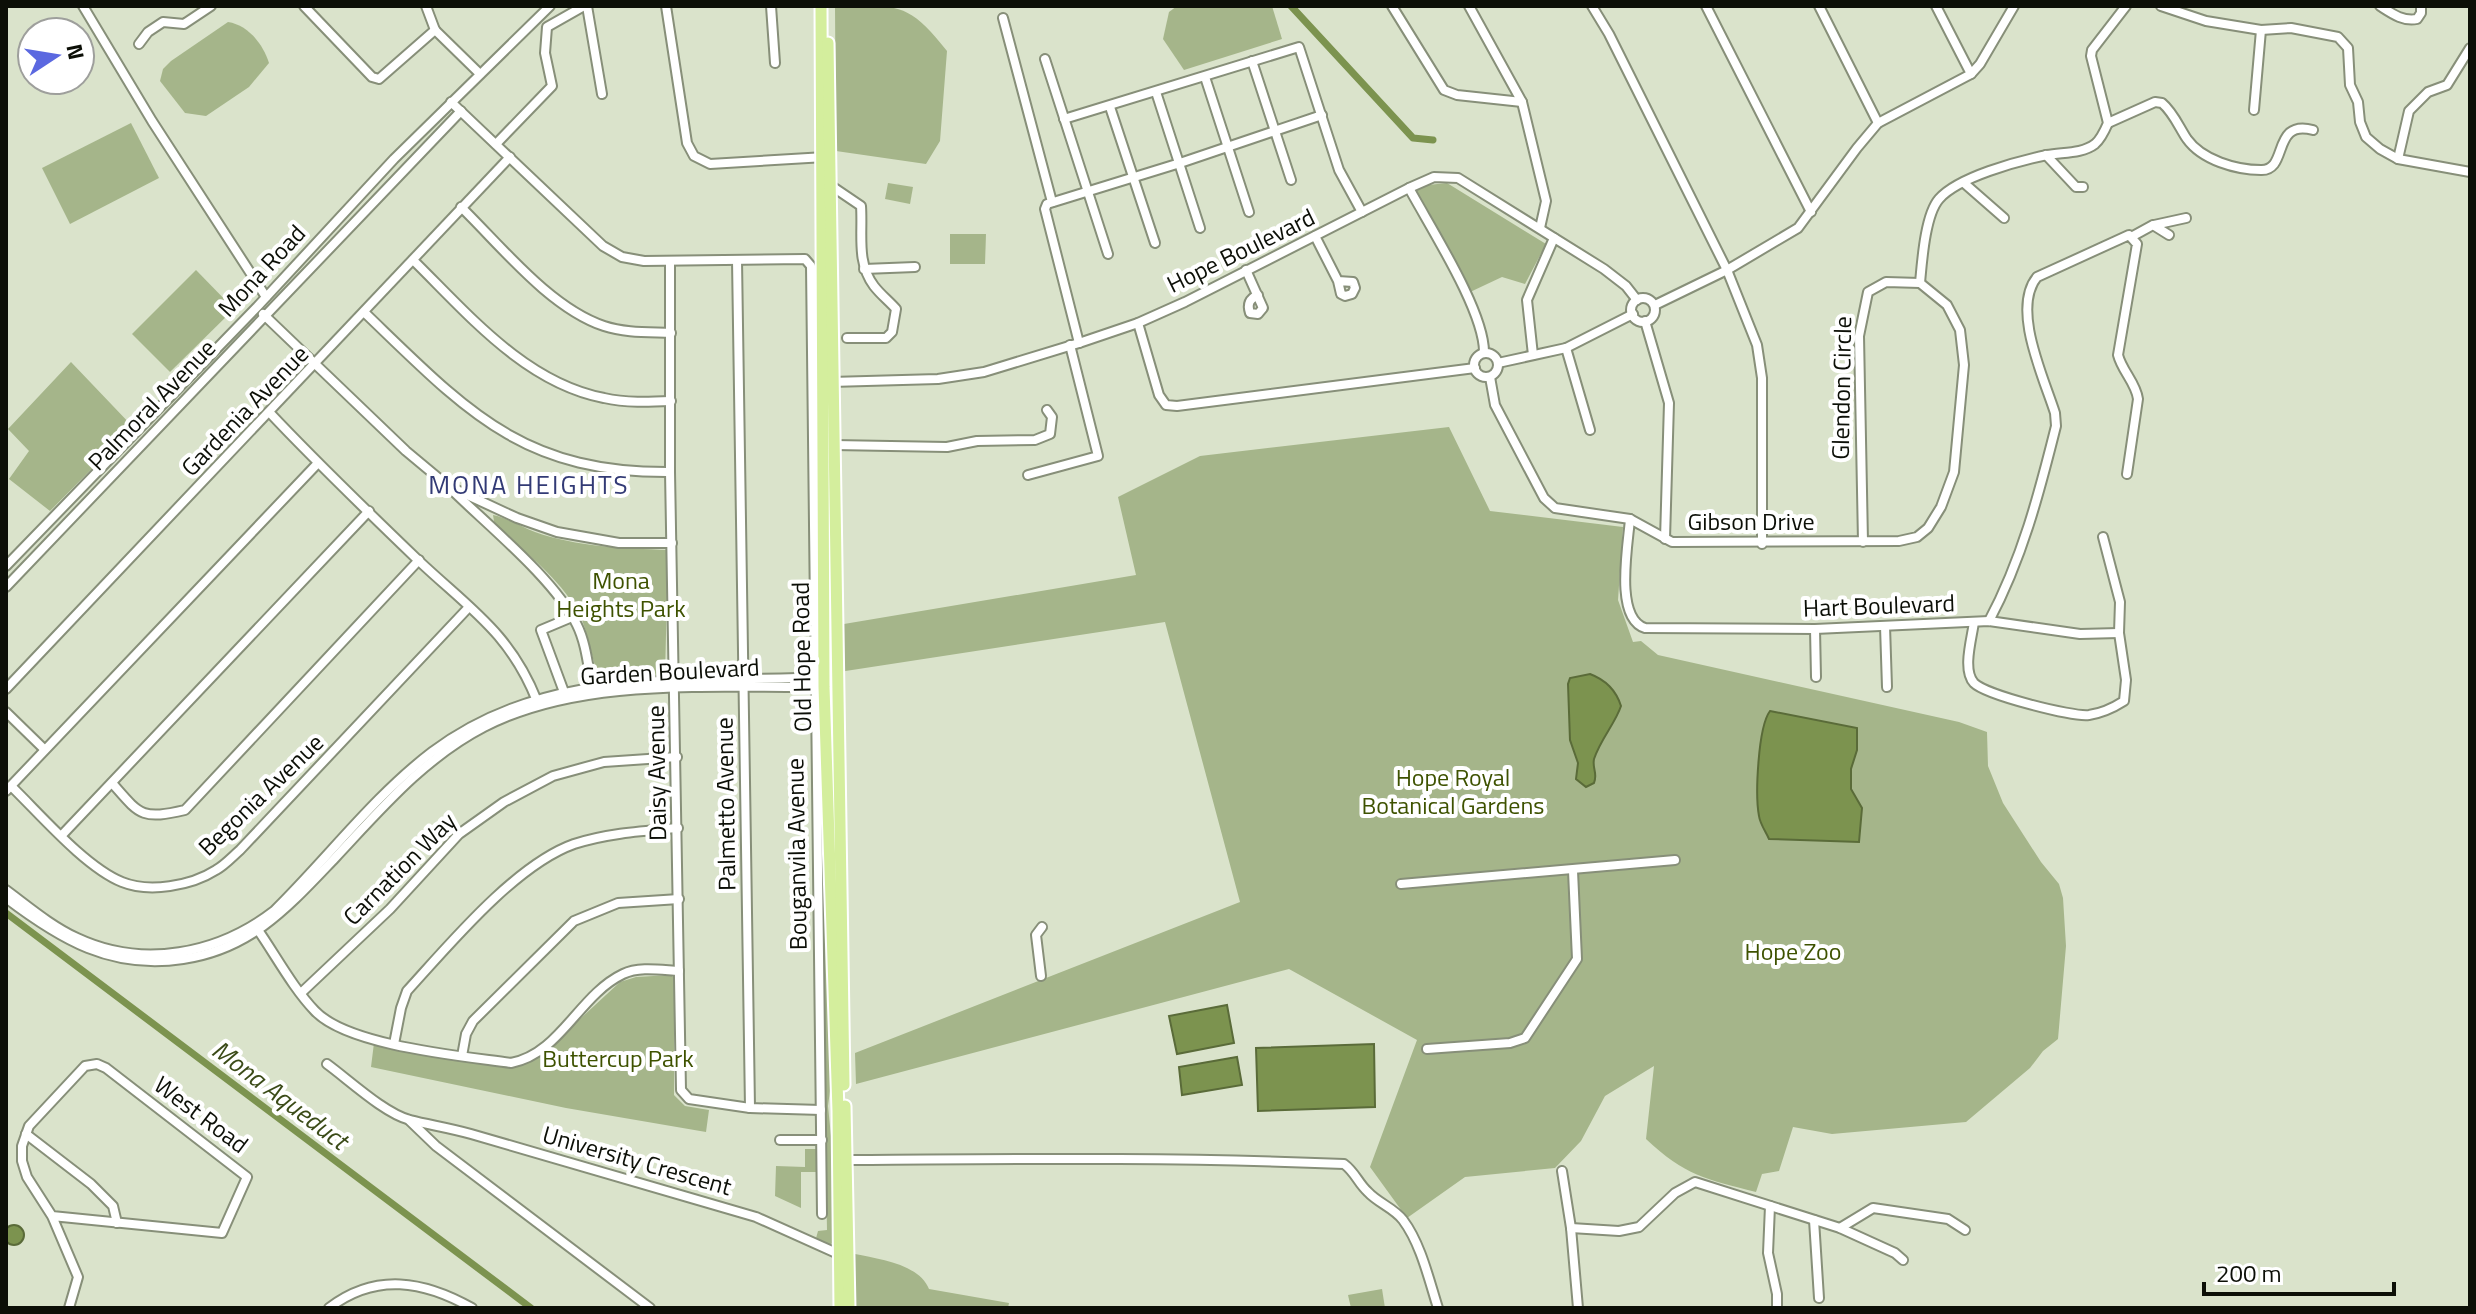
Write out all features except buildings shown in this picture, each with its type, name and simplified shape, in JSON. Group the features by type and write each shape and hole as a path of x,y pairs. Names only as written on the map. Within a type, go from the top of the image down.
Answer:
{"main road":[{"name":"Old Hope Road","path":"821,6 826,157 830,185 819,682 842,1160"},
{"name":"Old Hope Road","path":"828,6 828,382 834,445 842,1160 844,1256 849,1308"},
{"name":"Old Hope Road","path":"840,1308 844,1256"}],"street":[{"path":"83,6 152,121 266,297"},
{"path":"139,44 148,32 163,22 184,24 211,6"},
{"path":"304,6 372,77 379,79 435,30"},
{"path":"426,6 435,30 480,74"},
{"name":"Mona Road","path":"6,566 451,102 550,6"},
{"path":"496,144 552,86 545,53 547,27 585,6 602,94"},
{"path":"666,6 686,135 694,156 710,164 826,157"},
{"path":"771,6 775,63"},
{"path":"1392,6 1444,90 1457,95 1522,102"},
{"path":"1469,6 1522,102 1546,201 1540,228"},
{"path":"1592,6 1727,270 1757,345 1762,378 1762,544"},
{"path":"1706,6 1811,212"},
{"path":"1819,6 1878,123"},
{"path":"1936,6 1971,74"},
{"path":"1655,305 1727,270 1798,228 1878,123 1971,74 2014,6"},
{"path":"2108,123 2091,56 2092,50 2126,6"},
{"path":"2161,6 2206,21 2261,30 2291,28 2338,37 2349,53 2348,74 2361,111 2362,131 2380,149 2398,159 2470,172"},
{"path":"2380,6 2410,21 2417,19 2421,6"},
{"path":"1003,18 1052,202"},
{"path":"2254,110 2261,30"},
{"path":"1064,119 1299,47 1339,170 1362,212"},
{"path":"2398,159 2409,111 2428,92 2447,85 2470,48"},
{"path":"1045,59 1108,254"},
{"path":"1252,61 1291,180"},
{"path":"1205,77 1249,212"},
{"path":"1156,92 1200,228"},
{"path":"451,102 603,246 631,259 737,260"},
{"path":"1863,542 1917,537 1928,528 1941,507 1954,472 1964,365 1960,330 1947,305 1920,283 1927,234 1939,199 1964,183 1997,169 2092,146 2108,123 2155,102 2162,103 2189,142 2202,154 2212,160 2261,170 2270,169 2275,163 2289,132 2313,130"},
{"path":"1110,107 1155,243"},
{"name":"Palmoral Avenue","path":"6,587 461,111"},
{"path":"1028,475 1098,456 1045,209 1052,202 1322,115"},
{"path":"2046,155 2076,187 2083,187"},
{"name":"Gardenia Avenue","path":"6,689 510,157"},
{"name":"Hope Boulevard","path":"828,382 938,379 984,372 1138,323 1434,177 1458,178 1604,269 1626,286 1637,300"},
{"path":"1964,183 2004,218"},
{"path":"830,185 861,206 861,257 864,269 875,287 896,309 892,332 886,338 847,338"},
{"path":"1409,188 1477,317 1484,353"},
{"path":"461,207 542,286 573,311 606,327 627,332 671,333"},
{"path":"1989,621 2003,594 2033,516 2056,426 2055,413 2028,325 2028,302 2033,282 2037,277 2129,235 2133,236 2153,225 2186,218"},
{"path":"2153,225 2169,235"},
{"path":"1315,236 1338,281"},
{"path":"2127,474 2138,399 2118,355 2137,244 2133,236"},
{"path":"1533,355 1527,300 1554,238"},
{"name":"Bouganvila Avenue","path":"737,260 805,259 809,262 819,682 822,1214"},
{"path":"413,260 501,344 556,381 604,398 632,402 671,401"},
{"name":"Palmetto Avenue","path":"737,260 750,1108"},
{"name":"Daisy Avenue","path":"670,261 670,472 683,1094 689,1099 750,1108 821,1110"},
{"path":"864,269 915,267"},
{"path":"1246,270 1258,295"},
{"name":"Glendon Circle","path":"1863,542 1859,336 1864,301 1868,292 1886,282 1920,283"},
{"path":"1647,298 1655,305 1654,316 1645,321 1638,320 1633,314 1633,305 1637,300 1647,298"},
{"path":"257,307 531,567 572,617 583,643 592,686"},
{"path":"365,313 466,407 486,423 522,443 566,461 598,468 670,472"},
{"path":"1498,363 1566,348 1633,314"},
{"path":"1645,321 1669,403 1665,539"},
{"path":"1138,323 1159,395 1166,405 1475,368"},
{"path":"1566,348 1590,430"},
{"path":"1484,353 1495,356 1498,363 1497,370 1490,377 1482,377 1475,368 1475,360 1484,353"},
{"name":"Gibson Drive","path":"1490,377 1495,405 1549,504 1563,510 1630,519 1672,542 1863,542"},
{"path":"834,445 947,447 977,441 1035,440 1050,434 1053,427 1047,410"},
{"path":"270,413 511,648 537,702"},
{"path":"8,788 318,463"},
{"path":"448,486 517,518 557,532 619,543 672,543"},
{"path":"62,835 369,511"},
{"name":"Hart Boulevard","path":"1630,519 1625,589 1632,620 1639,627 1815,629 1989,621 2080,634 2119,633"},
{"path":"1974,622 1968,667 1974,683 2010,698 2086,715 2110,710 2124,701 2126,680 2119,633 2120,602 2103,537"},
{"path":"112,783 137,812 157,816 185,810 419,560"},
{"name":"Begonia Avenue","path":"8,788 94,865 119,881 134,886 172,886 200,878 217,870 240,850 469,607"},
{"path":"564,692 541,630 572,617"},
{"path":"1885,626 1887,687"},
{"path":"1815,629 1816,677"},
{"name":"Garden Boulevard","path":"6,898 57,935 84,949 148,962 205,955 223,949 258,928 387,793 432,753 481,721 564,692 592,686 837,681"},
{"name":"Garden Boulevard","path":"537,702 674,685"},
{"path":"6,712 44,749"},
{"name":"Carnation Way","path":"301,993 390,909 459,834 504,802 553,776 604,762 677,757"},
{"path":"394,1044 407,991 512,883 571,845 629,832 678,828"},
{"path":"1401,884 1675,860"},
{"path":"1427,1049 1510,1043 1525,1038 1577,959 1573,871"},
{"name":"Garden Boulevard","path":"6,890 76,938 97,946 139,954 193,951 258,928"},
{"path":"462,1056 466,1034 473,1021 574,921 618,903 679,899"},
{"path":"1041,976 1036,935 1042,927"},
{"path":"258,928 301,993 316,1012 335,1027 356,1036 394,1044 511,1063 525,1061 540,1052 599,993 622,975 637,970 679,971"},
{"name":"West Road","path":"26,1134 29,1126 85,1066 97,1064 247,1177 222,1233 52,1216"},
{"name":"University Crescent","path":"327,1064 409,1120 471,1134 744,1213 844,1256"},
{"name":"University Crescent","path":"409,1120 436,1146 650,1308"},
{"path":"69,1308 78,1277 52,1216 27,1177 22,1161 26,1134 91,1184 113,1206 117,1223"},
{"path":"780,1140 822,1140"},
{"path":"842,1160 1001,1157 1344,1164 1352,1170 1366,1191 1396,1213 1405,1224 1421,1258 1438,1308"},
{"path":"1562,1171 1578,1308"},
{"path":"1571,1228 1619,1231 1639,1227 1675,1193 1695,1182 1840,1228 1895,1253 1903,1260"},
{"path":"1770,1206 1768,1253 1777,1308"},
{"path":"1840,1228 1873,1208 1948,1219 1965,1230"},
{"path":"1814,1220 1819,1298"},
{"path":"329,1308 341,1298 374,1287 399,1284 431,1288 472,1308"}],"green space":[{"path":"835,6 899,9 921,22 947,51 940,141 926,164 836,151"},
{"path":"1177,6 1272,6 1282,39 1184,70 1163,39 1169,12"},
{"path":"228,22 254,36 269,63 249,87 206,116 185,113 160,81 163,69"},
{"path":"131,123 159,178 70,224 42,168"},
{"path":"888,183 913,187 910,204 885,199"},
{"path":"1447,183 1546,244 1525,284 1502,277 1468,293 1414,192 1428,185"},
{"path":"950,234 986,234 985,264 950,264"},
{"path":"196,270 234,309 170,372 132,334"},
{"path":"71,362 133,427 50,511 9,479 29,451 8,429"},
{"name":"Hope Royal Botanical Gardens","path":"1449,427 1490,511 1623,527 1618,600 1633,642 1641,641 1658,655 1959,722 1987,732 1988,766 2003,803 2059,884 2063,898 2066,946 2058,1039 2043,1051 2030,1068 1966,1122 1832,1134 1793,1127 1779,1171 1762,1174 1756,1192 1685,1169 1646,1139 1654,1066 1605,1096 1581,1141 1555,1168 1465,1177 1407,1218 1370,1167 1417,1040 1289,969 856,1084 855,1053 1240,902 1165,622 839,672 838,625 1136,575 1118,497 1200,456"},
{"name":"Mona Heights Park","path":"493,515 567,541 668,550 665,676 600,680 579,613 541,566 495,527"},
{"path":"818,693 823,756 821,778 825,800 831,1083 828,1106 834,1239 830,1247 815,1242 818,1231 827,1230"},
{"name":"Buttercup Park","path":"671,975 674,978 674,1095 685,1106 709,1110 706,1132 566,1108 371,1067 374,1043 517,1066 541,1055 620,982 636,977"},
{"path":"805,1149 819,1149 819,1172 801,1172 801,1208 775,1196 776,1166 805,1167"},
{"path":"855,1254 908,1268 929,1289 1009,1303 1008,1308 855,1308"},
{"path":"1382,1289 1385,1308 1351,1308 1348,1295"}],"shaded area":[{"path":"1590,674 1610,686 1621,706 1594,759 1594,783 1586,787 1576,779 1578,763 1570,740 1568,684 1570,678"},
{"path":"1770,711 1857,728 1851,789 1862,808 1859,842 1769,839 1760,819 1757,793 1760,746"},
{"path":"1227,1005 1234,1043 1177,1054 1169,1016"},
{"path":"1374,1044 1375,1107 1258,1111 1256,1048"},
{"path":"1237,1057 1242,1085 1182,1095 1179,1067"},
{"path":"14,1225 21,1228 24,1235 21,1242 14,1245 7,1242 4,1235 7,1228"}],"waterway":[{"path":"1291,6 1413,138 1433,140"},
{"name":"Mona Aqueduct","path":"6,913 531,1308"}],"district":[{"name":"MONA HEIGHTS","path":"529,485"}],"park label":[{"name":"Hope Zoo","path":"1793,952"}]}
